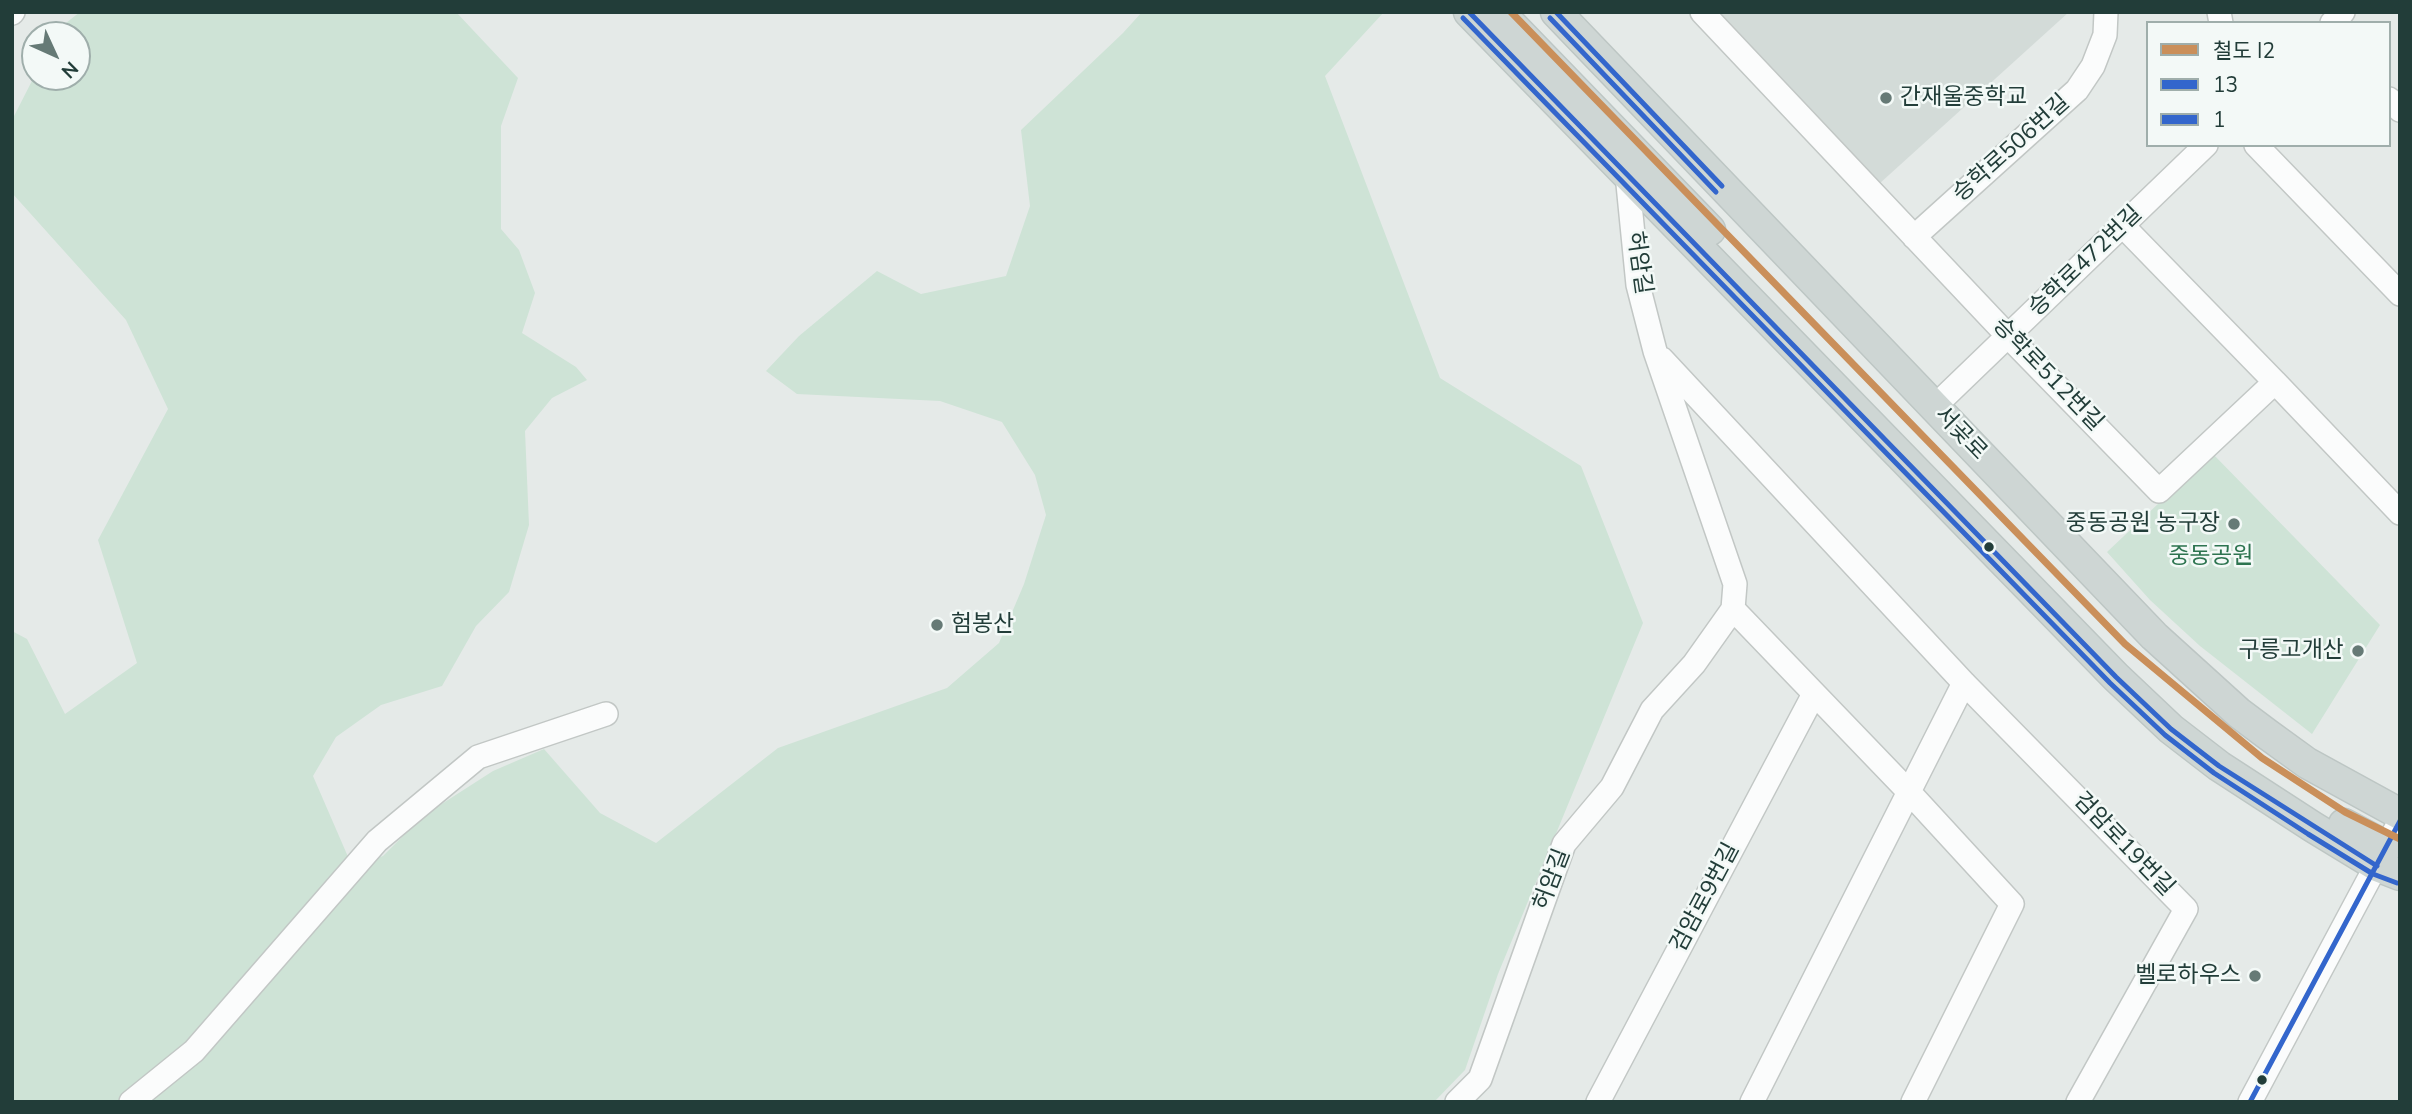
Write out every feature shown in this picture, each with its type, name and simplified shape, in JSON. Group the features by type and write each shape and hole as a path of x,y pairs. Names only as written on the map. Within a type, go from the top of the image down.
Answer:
{"main road":[{"path":"1469,12 2116,677 2171,729 2219,766 2388,863"},
{"name":"서곶로","path":"1499,12 1625,139 2020,558 2152,689 2203,735 2388,863"},
{"name":"서곶로","path":"1556,12 2154,636 2239,713 2307,763 2400,814"}],"street":[{"name":"승학로512번길","path":"1702,12 2009,337 2160,491 2275,382"},
{"name":"승학로506번길","path":"1914,237 2077,90 2093,66 2105,35 2106,12"},
{"name":"승학로472번길","path":"1934,407 2204,147"},
{"path":"2258,147 2400,294"},
{"name":"허암길","path":"1458,1102 1480,1079 1564,844 1612,788 1653,710 1695,664 1733,610 1735,584 1654,351 1638,285 1627,174"},
{"path":"2123,226 2400,513"},
{"name":"허암길","path":"1654,351 1964,683"},
{"path":"1733,610 1909,792 2012,904 1913,1102"},
{"path":"1752,1102 1964,683"},
{"name":"검암로19번길","path":"1964,683 2186,909 2078,1102"},
{"name":"검암로9번길","path":"1598,1102 1814,694"},
{"path":"131,1102 194,1051 377,841 478,757 606,714"},
{"path":"2250,1102 2388,863 2400,821"}],"shaded area":[{"name":"간재울중학교","path":"1715,12 2069,12 1879,184"}],"green space":[{"path":"80,12 456,12 518,78 501,126 501,229 519,250 535,293 522,333 576,367 587,380 552,398 525,431 529,525 509,592 476,626 442,686 381,705 336,737 313,776 352,866 383,856 423,816 493,771 544,749 600,813 656,843 778,748 947,688 999,643 1024,584 1046,515 1035,475 1002,422 940,401 797,394 766,371 799,336 877,271 921,294 1006,276 1030,206 1021,130 1142,12 1384,12 1325,76 1440,378 1581,466 1643,623 1498,974 1465,1070 1434,1102 12,1102 12,631 27,639 65,714 137,663 98,540 168,409 126,320 12,193 12,120 27,91 91,91 91,21 68,21"},
{"name":"중동공원","path":"2212,453 2380,625 2312,734 2200,646 2150,600 2107,552"}],"rail line":[{"name":"I2","path":"1511,12 2125,644 2262,758 2345,812 2400,839"}],"transit line":[{"name":"13","path":"1469,12 2116,677 2171,729 2219,766 2377,866"},
{"name":"13","path":"1556,12 1722,186"},
{"name":"1","path":"1463,18 2110,683 2165,735 2214,773 2308,834 2373,874 2397,883"},
{"name":"1","path":"1550,18 1716,192"},
{"name":"13","path":"2250,1102 2400,821"}],"place":[{"name":"간재울중학교","path":"1886,98"},
{"name":"중동공원 농구장","path":"2234,524"},
{"name":"험봉산","path":"937,625"},
{"name":"구릉고개산","path":"2358,651"},
{"name":"벨로하우스","path":"2255,976"}]}
